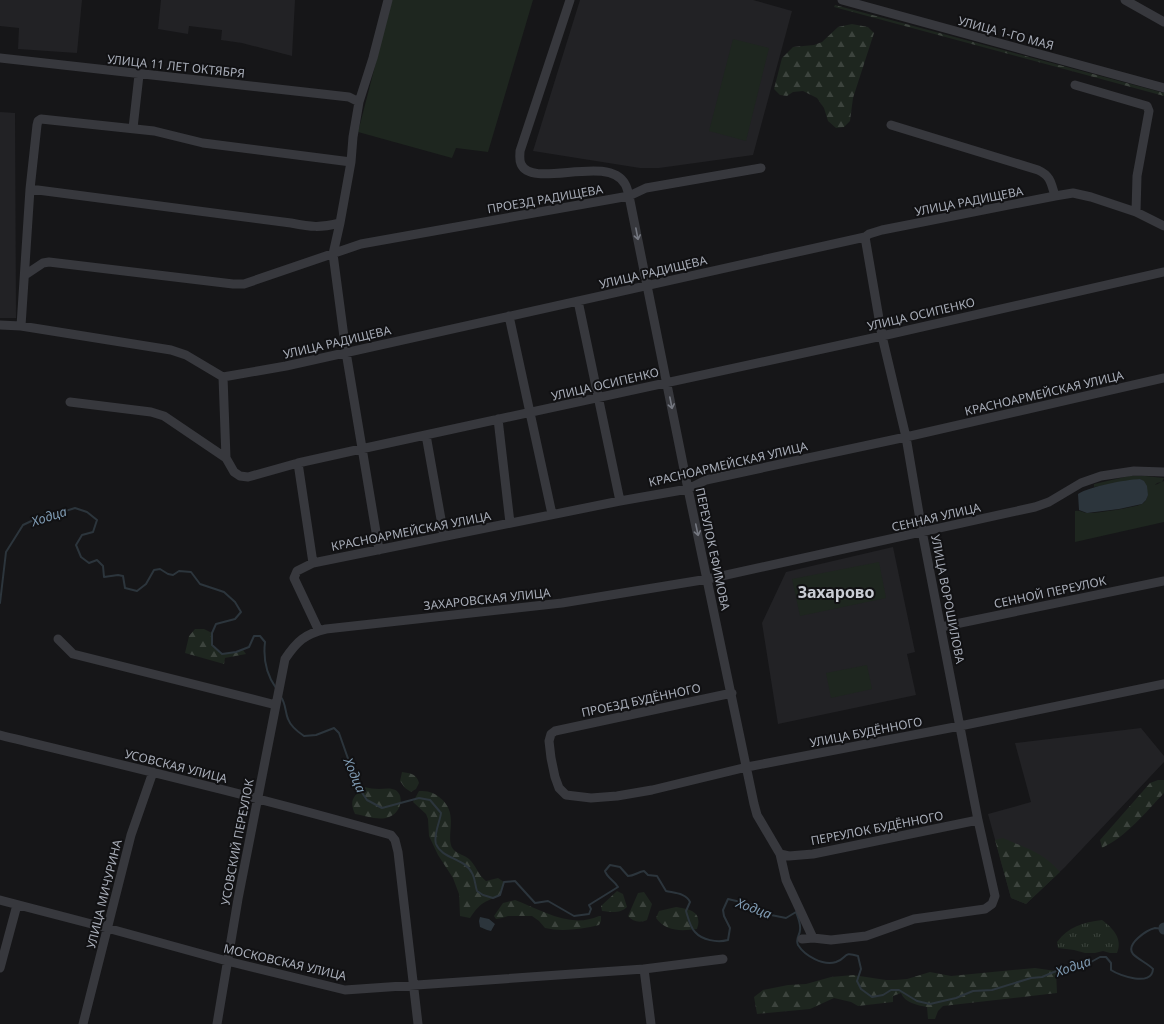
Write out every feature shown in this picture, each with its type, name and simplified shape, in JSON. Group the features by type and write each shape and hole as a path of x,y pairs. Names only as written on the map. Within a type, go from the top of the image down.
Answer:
{"street":[{"path":"379,550 346,352 333,254 351,162 353,137 359,102 373,58 388,0"},
{"name":"ПЕРЕУЛОК ЕФИМОВА","path":"570,0 520,151 520,163 525,169 536,173 567,173 594,170 606,172 616,175 625,184 629,196 754,804 757,815 780,854 786,880 814,938"},
{"name":"УЛИЦА 1-ГО МАЯ","path":"842,0 1164,88"},
{"path":"1126,0 1164,22"},
{"name":"УЛИЦА 11 ЛЕТ ОКТЯБРЯ","path":"0,58 139,75 349,97 359,102"},
{"path":"133,128 139,75"},
{"path":"1075,86 1147,106 1149,111 1137,176 1136,212"},
{"path":"21,326 30,190 37,125 38,121 41,119 133,128 166,133 203,143 351,162"},
{"path":"891,125 1038,170 1049,178 1055,196"},
{"name":"ПРОЕЗД РАДИЩЕВА","path":"25,275 49,262 232,284 244,284 361,244 629,196 646,188 761,168"},
{"path":"30,190 291,223 310,227 323,228 340,223"},
{"name":"УЛИЦА РАДИЩЕВА","path":"223,377 286,366 647,286 865,237 869,234 882,230 1073,193 1091,197 1136,212 1164,226"},
{"name":"УЛИЦА ВОРОШИЛОВА","path":"814,938 831,940 866,936 914,919 985,909 992,904 995,896 978,820 922,532 906,437 882,336 865,237"},
{"name":"УЛИЦА ОСИПЕНКО","path":"70,402 151,412 164,416 226,458 234,472 240,476 248,477 298,463 882,336 1164,272"},
{"path":"578,301 597,398 620,501"},
{"path":"509,316 552,514"},
{"path":"0,325 21,326 171,350 186,355 223,377 226,458"},
{"name":"КРАСНОАРМЕЙСКАЯ УЛИЦА","path":"319,631 294,578 297,571 313,563 688,488 706,480 906,437 1164,378"},
{"path":"498,419 510,523"},
{"path":"426,435 444,536"},
{"path":"298,463 313,563"},
{"name":"СЕННАЯ УЛИЦА","path":"708,580 1042,505 1081,483 1113,473 1134,471 1164,472"},
{"name":"ЗАХАРОВСКАЯ УЛИЦА","path":"284,665 285,659 296,643 304,637 319,631 562,603 708,580"},
{"name":"СЕННОЙ ПЕРЕУЛОК","path":"941,627 1164,581"},
{"path":"58,639 73,654 276,701"},
{"name":"УСОВСКИЙ ПЕРЕУЛОК","path":"217,1024 257,799 284,665"},
{"name":"УЛИЦА БУДЁННОГО","path":"572,796 591,798 652,790 747,767 960,726 1164,684"},
{"name":"ПРОЕЗД БУДЁННОГО","path":"572,796 566,795 559,788 555,777 549,741 551,734 555,731 732,693"},
{"name":"УСОВСКАЯ УЛИЦА","path":"0,735 153,772 391,835 395,840 398,852 414,985"},
{"name":"УЛИЦА МИЧУРИНА","path":"83,1024 131,835 153,772"},
{"name":"ПЕРЕУЛОК БУДЁННОГО","path":"780,854 789,856 813,854 978,820"},
{"name":"МОСКОВСКАЯ УЛИЦА","path":"0,900 227,961 344,990 644,969 723,959"},
{"path":"0,968 17,905"},
{"path":"802,939 814,938"},
{"path":"644,969 651,1024"},
{"path":"414,985 418,1024"}],"shaded area":[{"path":"0,0 82,0 77,53 18,49 19,28 0,26"},
{"path":"161,0 295,0 292,56 242,43 221,40 222,30 189,26 188,34 158,29"},
{"path":"580,0 753,0 792,11 753,155 659,168 640,168 533,151"},
{"path":"0,112 15,113 16,318 0,318"},
{"path":"1140,479 1144,481 1147,486 1148,495 1142,504 1119,509 1087,513 1079,510 1078,494 1091,488"},
{"path":"893,547 915,652 907,654 916,695 778,724 762,623 786,572"},
{"path":"1141,728 1164,756 1164,762 1065,867 1026,904 1011,898 988,814 1031,802 1015,743"},
{"path":"480,917 489,919 495,924 491,931 480,927"}],"green space":[{"path":"392,0 533,0 488,152 456,148 452,158 358,132"},
{"path":"835,5 1164,93 1164,96 834,7"},
{"path":"852,24 868,27 874,33 853,98 850,121 844,127 836,128 828,121 824,108 817,98 803,91 793,92 787,96 780,95 774,89 782,58 793,47 814,45 822,42 838,27"},
{"path":"733,39 769,48 746,141 709,131"},
{"path":"1129,476 1164,478 1162,482 1164,481 1164,522 1075,542 1075,511 1091,513 1106,511 1139,505 1146,500 1146,485 1140,479 1094,487 1094,484"},
{"path":"879,562 886,598 800,616 792,579"},
{"path":"195,629 204,629 212,633 212,645 222,654 243,650 246,654 225,658 224,664 185,653 189,636"},
{"path":"867,665 872,689 831,698 826,673"},
{"path":"402,772 417,778 419,783 416,789 411,792 405,788 400,781"},
{"path":"1158,780 1164,780 1164,793 1128,831 1102,848 1100,840 1150,783"},
{"path":"364,787 390,789 396,791 399,794 401,802 397,811 385,818 372,818 355,814 352,805 353,799"},
{"path":"419,791 432,793 446,803 451,817 450,838 453,849 469,859 486,881 498,878 504,882 500,895 483,904 470,918 460,916 459,894 453,878 438,855 429,836 428,819 426,814 413,802"},
{"path":"1003,838 1040,855 1054,865 1060,872 1026,904 1011,898 995,840"},
{"path":"617,891 623,894 627,907 618,912 602,911 601,906"},
{"path":"644,892 652,904 647,920 639,922 634,921 628,916 638,893"},
{"path":"515,900 556,917 577,920 601,916 601,921 599,925 572,930 558,930 545,928 532,916 508,916 496,919 494,916 503,903"},
{"path":"676,907 694,912 698,918 697,929 675,930 660,923 656,918 659,911"},
{"path":"1102,920 1116,934 1119,943 1117,953 1103,951 1085,953 1058,948 1057,942 1071,929 1088,922"},
{"path":"1035,968 1056,971 1057,993 943,1006 938,1011 935,1019 928,1019 927,1007 908,1001 901,993 893,996 893,1002 858,1006 851,1002 834,998 810,1009 757,1014 754,997 763,990 788,985 806,984 831,977 853,975 895,980 907,979 930,972 951,976"}],"waterway":[{"name":"Ходца","path":"0,603 6,552 23,525 44,515 56,514 75,508 87,512 97,520 93,532 82,535 76,545 81,557 89,563 97,560 103,566 104,577 118,575 123,576 125,588 137,591 146,584 154,570 160,569 173,575 179,571 191,572 200,584 224,592 235,602 241,612 235,619 216,624 212,633 212,645 222,654 236,652 249,647 254,636 260,636 265,642 265,660 268,672 276,688"},
{"name":"Ходца","path":"281,697 284,702 289,722 304,736 316,735 334,728 339,733 358,787 367,800 382,808 419,798 430,800 441,813 435,837 436,844 439,849 443,853 469,868 474,877 477,891 483,895 493,898 500,895 504,882 515,881 535,903 548,901 574,916 589,914 591,909 589,905 618,887 605,871 610,865 620,867 628,876 644,871 648,875 657,876 666,891 680,894 688,899 690,902 686,911 689,922 693,930 698,935 706,939 715,941 728,940 730,928 724,916 723,910 728,899 757,906 771,915 786,918 796,912 800,928 797,943 805,953 826,963 836,962 850,954 858,956 861,969 857,981 861,989 872,997 883,995 891,990 899,990 917,1001 930,1004 956,998 973,991 992,990 1031,978 1042,977 1075,964 1091,962 1100,957 1106,957 1111,963 1111,970 1121,975 1142,979 1147,978 1153,969 1133,954 1131,950 1132,946 1138,938 1147,932 1155,928 1164,929"}],"district":[{"name":"Захарово","path":"836,592"}]}
